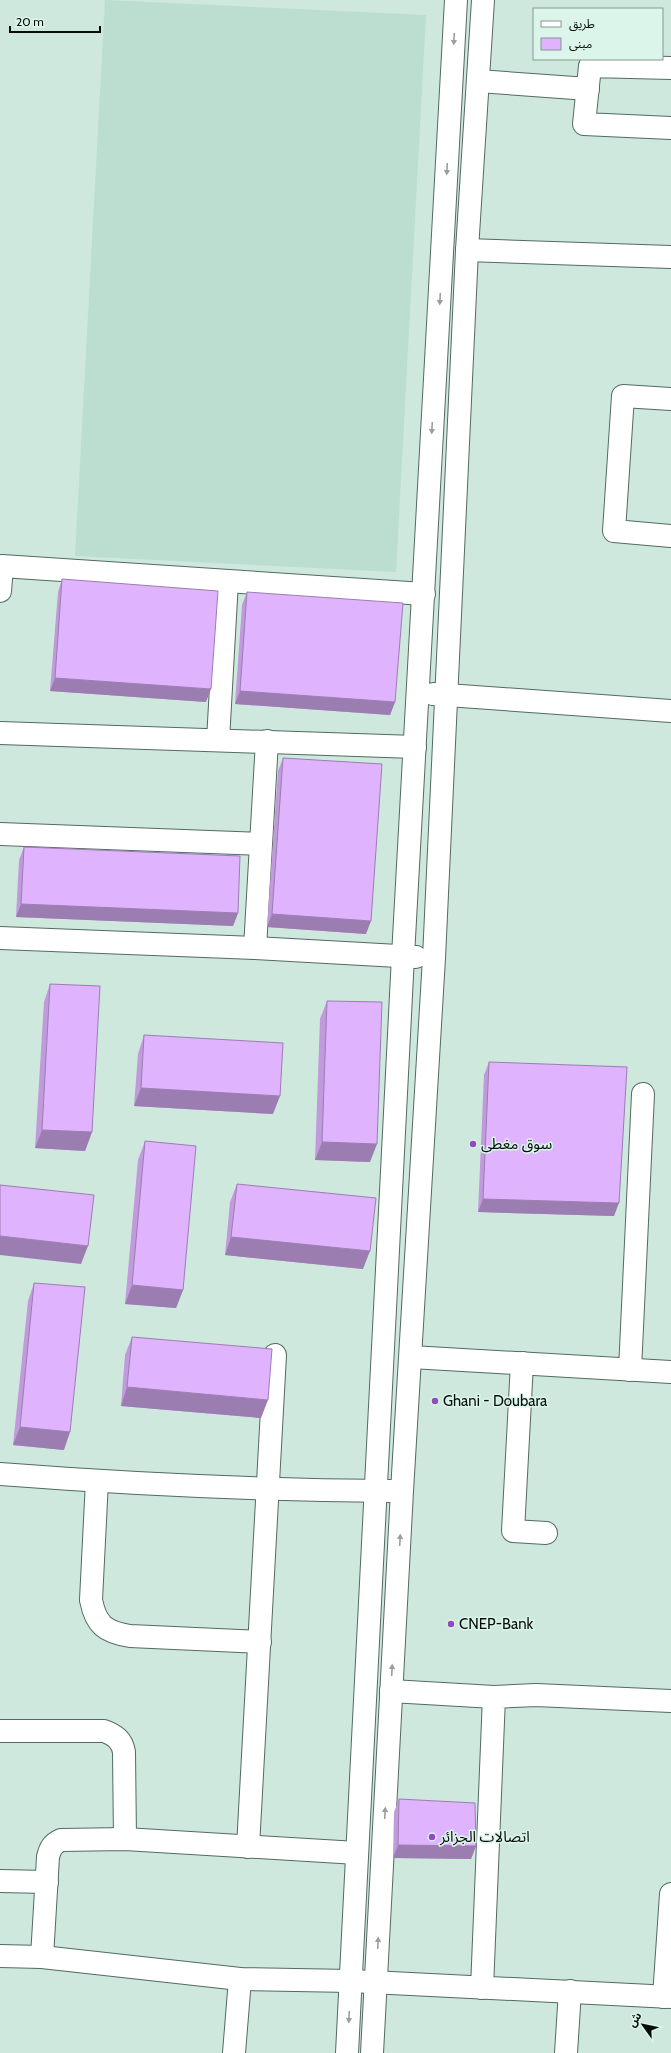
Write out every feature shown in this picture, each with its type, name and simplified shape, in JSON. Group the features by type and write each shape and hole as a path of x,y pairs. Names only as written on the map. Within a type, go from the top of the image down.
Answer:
{"street":[{"path":"347,2053 403,956 456,0"},
{"path":"372,2053 402,1491 434,958 467,250 483,0"},
{"path":"671,68 590,66 584,124 671,128"},
{"path":"478,81 588,88"},
{"path":"467,250 671,257"},
{"path":"671,399 624,396 614,531 671,536"},
{"path":"0,591 2,566 424,594"},
{"path":"218,740 227,581"},
{"path":"418,694 671,711"},
{"path":"0,733 415,746"},
{"path":"255,948 267,741"},
{"path":"0,834 260,844"},
{"path":"0,938 255,948 434,958"},
{"path":"630,1370 643,1094"},
{"path":"248,1847 276,1355"},
{"path":"411,1356 671,1372"},
{"path":"522,1363 513,1530 546,1533"},
{"path":"0,1474 97,1481 268,1489 402,1491"},
{"path":"97,1481 91,1600 94,1615 102,1626 115,1634 130,1636 260,1642"},
{"path":"391,1691 494,1697 536,1696 671,1701"},
{"path":"482,1988 494,1697"},
{"path":"0,1731 104,1731 118,1739 123,1745 124,1752 125,1839"},
{"path":"42,1957 48,1857 50,1849 55,1843 68,1840 125,1839 357,1853"},
{"path":"0,1881 47,1882"},
{"path":"0,1956 42,1957 240,1979 375,1982 668,1997 671,1894"},
{"path":"234,2053 240,1979"},
{"path":"566,2053 570,1991"}],"shaded area":[{"path":"105,0 426,15 396,572 75,556"}],"building":[{"path":"62,579 218,591 211,689 55,678"},
{"path":"247,592 403,603 395,702 240,691"},
{"path":"283,758 382,764 371,921 272,914"},
{"path":"24,847 240,856 238,913 21,904"},
{"path":"50,984 100,986 92,1132 42,1130"},
{"path":"327,1001 382,1002 377,1144 322,1142"},
{"path":"144,1035 283,1043 280,1096 141,1088"},
{"path":"489,1062 627,1067 619,1203 483,1199"},
{"path":"145,1141 196,1146 183,1290 132,1285"},
{"path":"237,1184 376,1198 370,1251 231,1237"},
{"path":"0,1185 94,1195 88,1246 0,1236"},
{"path":"34,1283 85,1287 70,1432 20,1427"},
{"path":"132,1337 272,1349 268,1400 127,1387"},
{"name":"اتصالات الجزائر","path":"399,1799 475,1803 476,1846 398,1845"}],"place":[{"name":"سوق مغطى","path":"473,1144"},
{"name":"Ghani - Doubara","path":"435,1401"},
{"name":"CNEP-Bank","path":"451,1624"},
{"name":"اتصالات الجزائر","path":"432,1837"}]}
